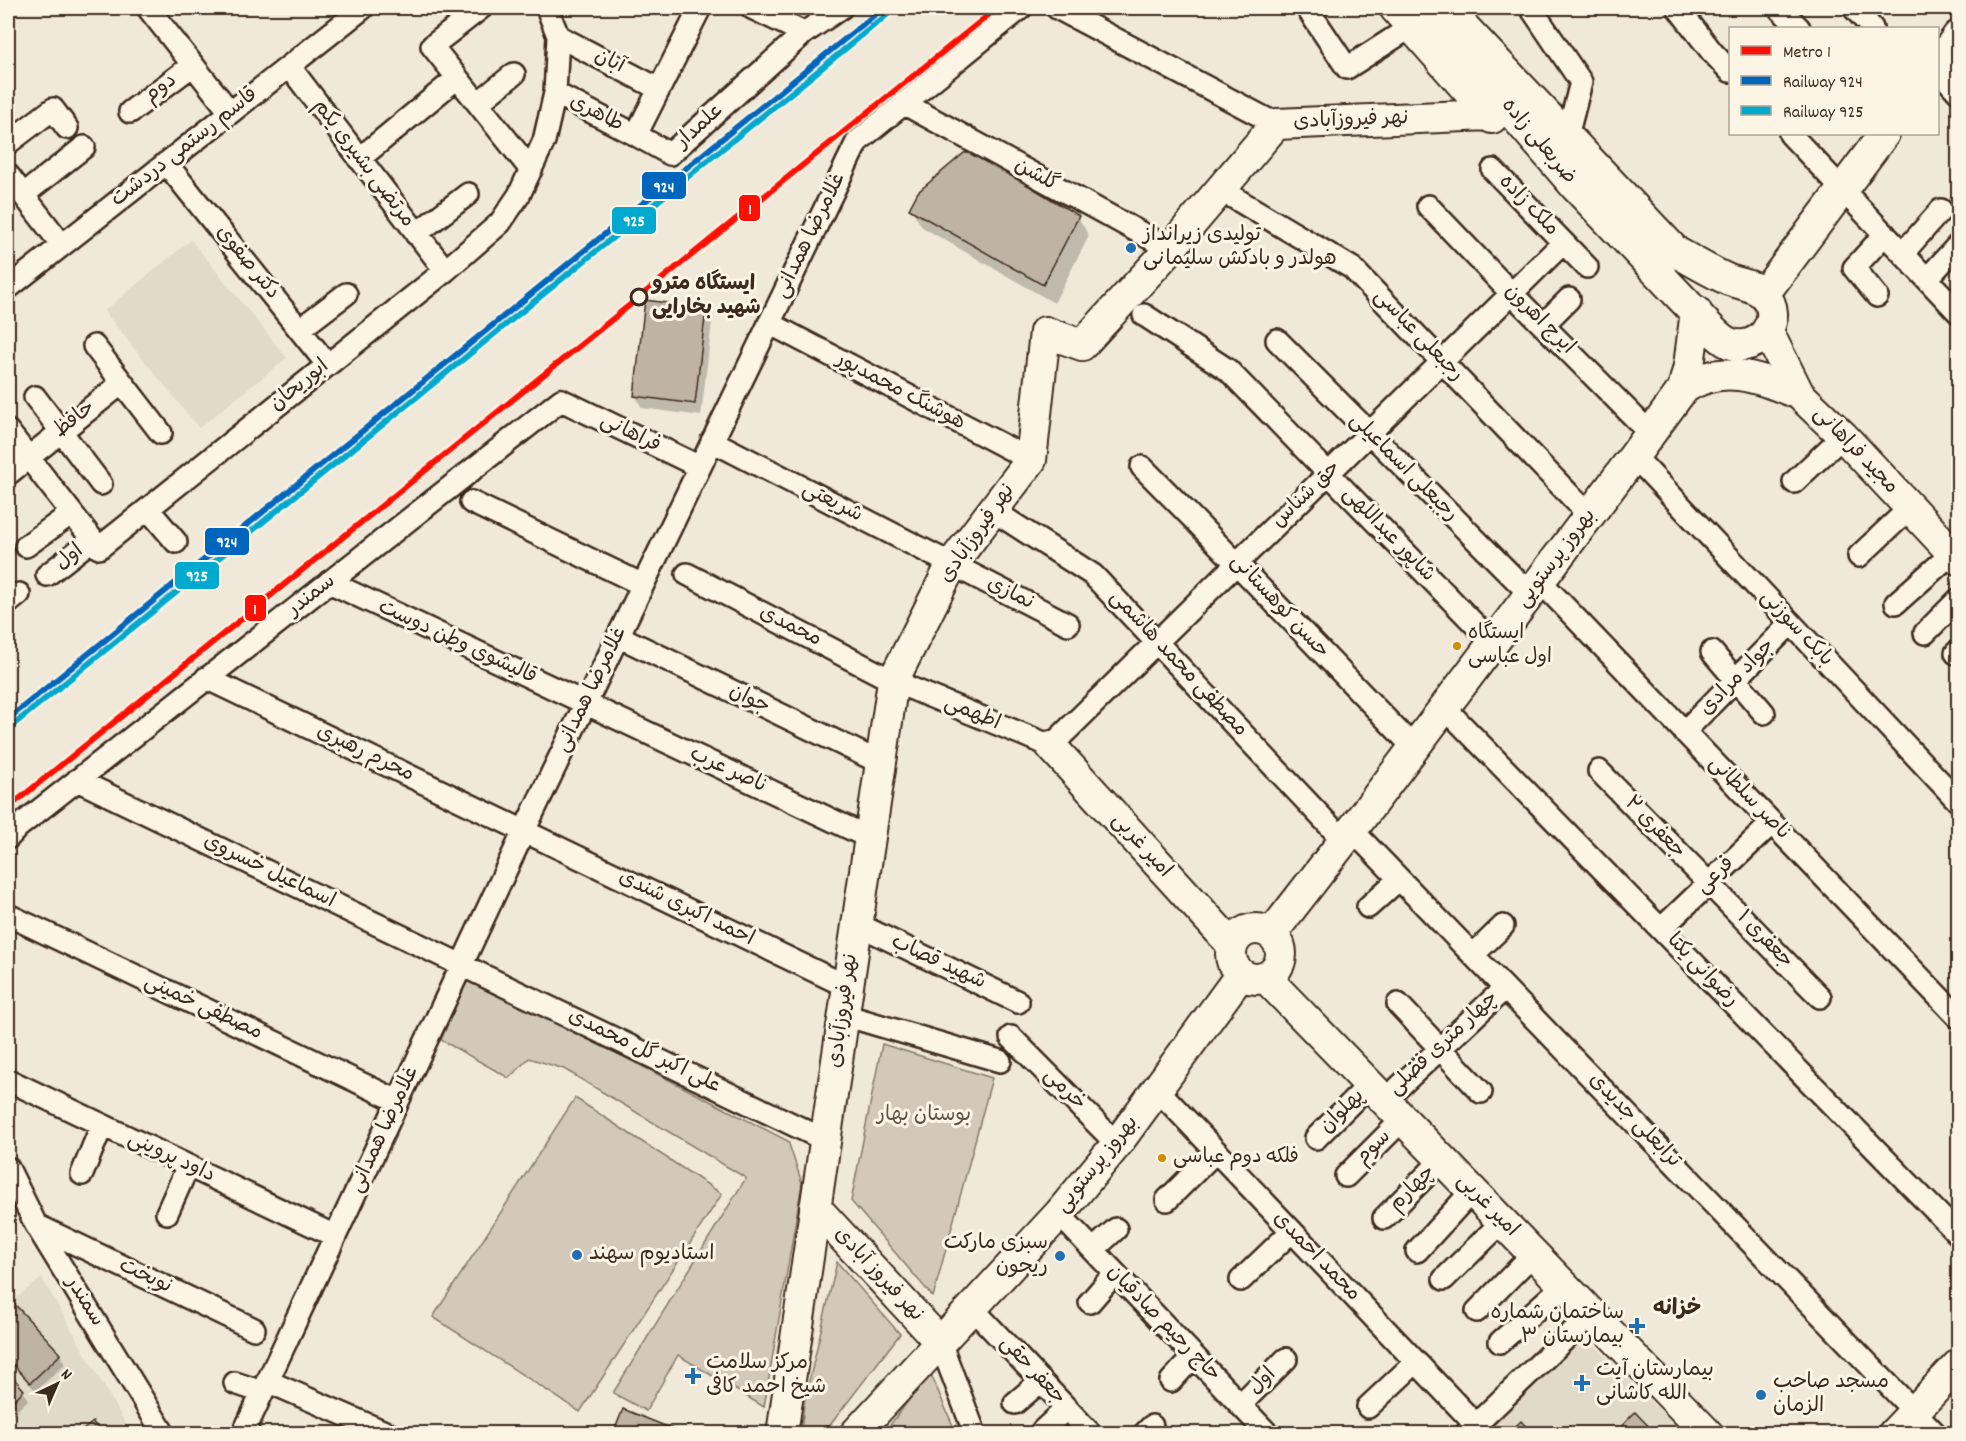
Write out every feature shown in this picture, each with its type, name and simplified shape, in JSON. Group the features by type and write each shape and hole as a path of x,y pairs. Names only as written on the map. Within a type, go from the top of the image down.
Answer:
{"main road":[{"name":"ضربعلی زاده","path":"1446,8 1610,182 1666,263"},
{"path":"1474,8 1570,125 1610,182"},
{"name":"ضربعلی زاده","path":"1409,14 1575,186 1666,263"},
{"path":"1409,14 1489,115 1532,156 1575,186"},
{"path":"1939,63 1959,36"},
{"name":"نهر فیروزآبادی","path":"782,1434 893,681 952,564 1031,460 1045,332 1082,345 1170,249 1276,124 1489,115"},
{"path":"1764,294 1883,135"},
{"path":"1666,263 1711,272 1752,287 1764,294 1770,306 1772,320 1768,332 1760,340 1746,344 1731,344 1711,329 1695,311 1666,263"},
{"name":"بهروز پرستویی","path":"1272,933 1445,708 1683,389 1689,366 1695,311"},
{"name":"مجید فراهانی","path":"1768,332 1799,394 1957,553"},
{"path":"1683,389 1691,383 1716,375 1750,376 1799,394"},
{"name":"امیر غربی","path":"1051,746 1232,945"},
{"path":"1261,928 1272,933 1280,944 1282,957 1277,970 1253,976 1234,966 1231,956 1232,945 1239,935 1249,929 1261,928"},
{"name":"بهروز پرستویی","path":"855,1434 1059,1214 1117,1144 1157,1089 1253,976"},
{"name":"امیر غربی","path":"1253,976 1385,1102 1708,1434"},
{"name":"نهر فیروز آبادی","path":"815,1207 940,1342"},
{"path":"1893,1434 1959,1365"}],"street":[{"path":"148,8 230,112"},
{"name":"قاسم رستمی دردشت","path":"8,288 363,8"},
{"path":"481,8 432,46 531,170"},
{"path":"547,8 558,36"},
{"path":"636,135 700,8"},
{"path":"752,8 804,33"},
{"name":"علمدار","path":"636,135 670,154 804,33 841,8"},
{"name":"غلامرضا همدانی","path":"243,1434 524,831 857,142 1021,8"},
{"path":"1058,8 1276,124"},
{"path":"1307,8 1347,68 1409,14"},
{"path":"1531,8 1581,81 1570,125"},
{"path":"1678,8 1712,52 1729,69"},
{"path":"1779,8 1798,27"},
{"path":"1854,8 1871,27"},
{"name":"آبان","path":"558,36 659,89"},
{"name":"ابوریحان","path":"95,544 148,509 445,271 500,223 519,195 544,141 555,93 558,36"},
{"name":"دوم","path":"130,112 193,65"},
{"name":"مرتضی بشیری یکم","path":"289,66 438,261"},
{"path":"1939,71 1959,92"},
{"path":"478,103 514,74"},
{"path":"359,159 457,78"},
{"name":"طاهری","path":"555,93 636,135"},
{"name":"گلشن","path":"903,103 1170,249"},
{"path":"8,143 52,109 67,129"},
{"path":"1791,135 1927,279 1957,307"},
{"path":"23,195 84,147"},
{"name":"دکتر صفوی","path":"166,163 327,364"},
{"name":"ملک زاده","path":"1493,170 1587,267"},
{"path":"8,176 62,245"},
{"name":"رجبعلی عباسی","path":"1221,190 1352,268 1589,515"},
{"path":"416,234 468,194"},
{"name":"ایرج اهرون","path":"1428,206 1543,325 1642,445"},
{"path":"1903,253 1941,210"},
{"path":"1877,296 1854,268 1885,234"},
{"name":"حق شناس","path":"1051,746 1563,243"},
{"path":"1927,279 1959,245"},
{"path":"300,329 346,294"},
{"path":"1543,325 1569,299"},
{"name":"شاپور عبداللهی","path":"1144,315 1228,370 1493,643"},
{"name":"هوشنگ محمدپور","path":"769,323 1031,460"},
{"name":"رجبعلی اسماعیلی","path":"1277,340 1369,434 1535,587"},
{"path":"94,346 161,433"},
{"name":"حافظ","path":"28,457 122,383"},
{"path":"35,397 101,484"},
{"name":"فراهانی","path":"561,400 700,467"},
{"name":"سمندر","path":"8,838 18,827 77,780 561,400"},
{"path":"8,431 95,544"},
{"path":"1794,482 1843,436"},
{"name":"شریعتی","path":"712,441 952,564"},
{"name":"بابک سوزنی","path":"1642,445 1791,623 1959,801"},
{"path":"8,474 28,457"},
{"name":"حسن کوهستانی","path":"1142,466 1414,748"},
{"path":"471,502 643,585"},
{"path":"1859,556 1910,508"},
{"path":"148,509 176,542"},
{"name":"مصطفی محمد هاشمی","path":"992,510 1093,575 1348,836"},
{"path":"26,546 72,513"},
{"name":"اول","path":"47,575 95,544"},
{"path":"1896,603 1957,553"},
{"name":"نمازی","path":"952,564 1068,624"},
{"name":"محمدی","path":"687,574 893,681"},
{"name":"قالیشوی وطن دوست","path":"329,582 585,704"},
{"name":"ناصر سلطانی","path":"1535,587 1684,732 1959,1017"},
{"path":"1925,633 1959,600"},
{"name":"جواد مرادی","path":"1684,732 1791,623"},
{"name":"جوان","path":"618,636 881,763"},
{"path":"1712,652 1764,713"},
{"name":"محرم رهبری","path":"206,678 524,831"},
{"name":"اطهمی","path":"893,681 1051,746"},
{"name":"ناصر عرب","path":"585,704 870,838"},
{"name":"رضوانی یکتا","path":"1445,708 1959,1234"},
{"name":"جعفری ۲","path":"1599,771 1709,884"},
{"name":"اسماعیل خسروی","path":"77,780 462,965"},
{"name":"فرعی","path":"1661,929 1772,823"},
{"name":"احمد اکبری شندی","path":"524,831 846,1001"},
{"name":"ترابعلی جدیدی","path":"1348,836 1399,879 1936,1434"},
{"path":"1368,907 1399,879"},
{"name":"جعفری ۱","path":"1709,884 1820,997"},
{"name":"مصطفی خمینی","path":"8,915 398,1101"},
{"name":"شهید قصاب","path":"857,924 1018,1002"},
{"path":"1473,955 1503,926"},
{"name":"علی اکبر گل محمدی","path":"462,965 825,1140"},
{"name":"چهار متری فضلی","path":"1385,1102 1505,988"},
{"path":"846,1001 1000,1061"},
{"path":"1398,1004 1481,1092"},
{"name":"خرمی","path":"1011,1037 1117,1144"},
{"name":"داود پروینی","path":"8,1080 335,1236"},
{"name":"محمد احمدی","path":"1157,1089 1416,1362 1471,1429"},
{"name":"پهلوان","path":"1317,1138 1385,1102"},
{"name":"سوم","path":"1346,1176 1385,1102"},
{"path":"82,1174 102,1125"},
{"path":"1167,1200 1216,1152"},
{"name":"چهارم","path":"1384,1218 1442,1160"},
{"path":"167,1213 188,1166"},
{"name":"سمندر","path":"8,1168 36,1225 164,1434"},
{"path":"1417,1251 1472,1191"},
{"name":"حاج رحیم صادقیان","path":"1059,1214 1268,1434"},
{"path":"1444,1279 1503,1222"},
{"name":"نوبخت","path":"36,1225 254,1329"},
{"path":"1094,1250 1116,1228"},
{"path":"1242,1280 1292,1231"},
{"path":"1477,1311 1533,1254"},
{"path":"1090,1302 1115,1274"},
{"path":"1500,1342 1564,1285"},
{"name":"جعفر حقی","path":"972,1308 1091,1434"},
{"path":"1471,1429 1591,1314"},
{"path":"940,1342 975,1434"},
{"path":"1171,1381 1194,1356"},
{"name":"اول","path":"1240,1405 1286,1359"},
{"path":"1368,1407 1416,1362"},
{"path":"1015,1403 1041,1381"},
{"path":"235,1383 265,1386 388,1434"},
{"path":"1042,1431 1067,1408"}],"shaded area":[{"path":"191,240 287,358 199,428 104,311"},
{"path":"42,1278 131,1433 8,1433 8,1291 15,1299"},
{"name":"بیمارستان آیت الله کاشانی","path":"1582,1333 1683,1433 1481,1434"}],"green space":[{"path":"468,977 788,1141 802,1183 764,1407 678,1355 646,1411 613,1393 746,1178 564,1069 529,1058 509,1078 441,1040"},
{"name":"بوستان بهار","path":"882,1044 992,1078 933,1297 851,1201"},
{"name":"استادیوم سهند","path":"575,1098 722,1194 580,1412 433,1317"},
{"path":"837,1262 900,1334 824,1433 801,1433 804,1403"},
{"path":"930,1372 956,1433 884,1433"}],"building":[{"path":"964,153 975,153 1079,216 1043,285 909,209 918,192"},
{"path":"645,300 706,308 695,404 634,396"},
{"path":"8,1297 61,1354 30,1383 8,1359"},
{"path":"8,1372 24,1390 8,1406"},
{"path":"623,1409 685,1434 613,1434"},
{"path":"1635,1412 1656,1434 1614,1434"},
{"path":"1521,1421 1533,1434 1508,1434"},
{"path":"93,1422 101,1434 78,1434"}],"metro line":[{"name":"1","path":"8,808 997,8"}],"rail line":[{"name":"924","path":"8,719 883,8"},
{"name":"925","path":"13,725 888,14"}],"place":[{"name":"تولیدی زیرانداز هولدر و بادکش سلیمانی","path":"1131,248"},
{"name":"ایستگاه مترو شهید بخارایی","path":"639,297"},
{"name":"ایستگاه اول عباسی","path":"1457,646"},
{"name":"فلکه دوم عباسی","path":"1162,1158"},
{"name":"استادیوم سهند","path":"577,1255"},
{"name":"سبزی مارکت ریحون","path":"1060,1256"},
{"name":"ساختمان شماره ۳ بیمارستان","path":"1637,1326"},
{"name":"مرکز سلامت شیخ احمد کافی","path":"693,1376"},
{"name":"بیمارستان آیت الله کاشانی","path":"1582,1383"},
{"name":"مسجد صاحب الزمان","path":"1761,1395"}],"district":[{"name":"خزانه","path":"1677,1309"}]}
